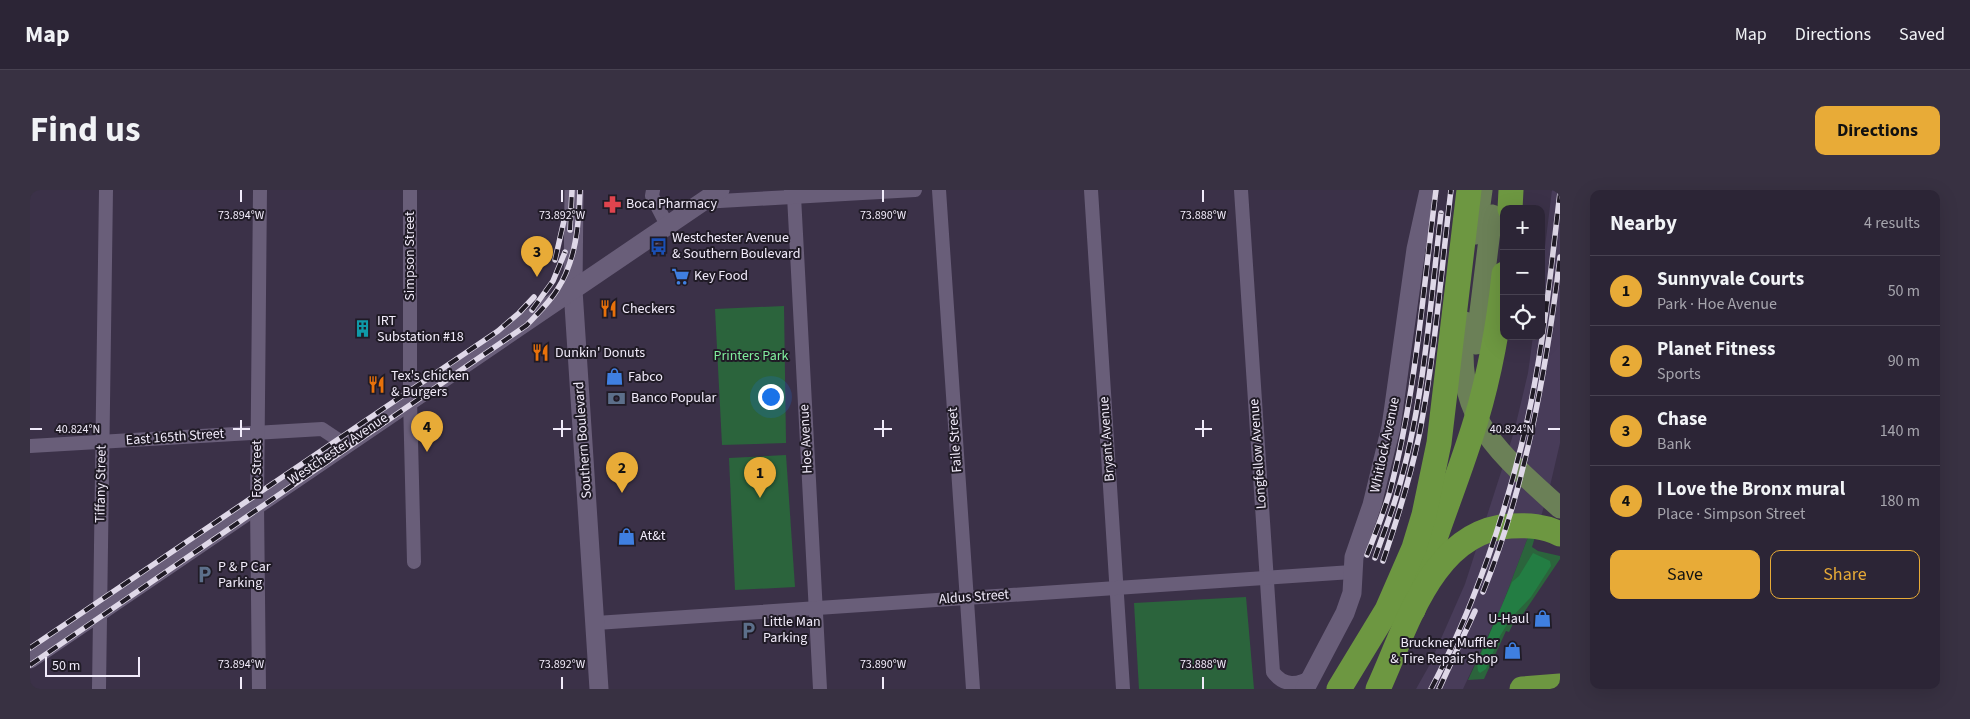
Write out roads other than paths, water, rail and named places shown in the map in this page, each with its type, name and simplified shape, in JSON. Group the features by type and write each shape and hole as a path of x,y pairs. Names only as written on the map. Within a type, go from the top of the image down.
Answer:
{"highway":[{"path":"1413,610 1416,565 1424,514 1435,470 1469,190"},
{"path":"1339,689 1416,565 1475,421 1492,352 1501,295"},
{"path":"1378,689 1413,610 1450,554 1465,541 1482,532 1505,526 1528,525 1553,531"},
{"path":"1522,689 1560,686"}],"main road":[{"name":"Southern Boulevard","path":"574,190 573,290 599,689"},
{"name":"Westchester Avenue","path":"30,659 720,190"},
{"name":"Whitlock Avenue","path":"1309,682 1348,606 1352,588 1355,551 1374,498 1392,427 1416,249 1429,190"},
{"path":"1471,328 1482,190"},
{"path":"1508,196 1471,328 1462,346 1464,377 1481,425 1496,448 1507,461 1559,502"},
{"path":"1512,689 1560,680"}],"street":[{"name":"Tiffany Street","path":"99,689 106,190"},
{"name":"Fox Street","path":"258,689 257,504 260,190"},
{"name":"Simpson Street","path":"410,190 410,399 414,562"},
{"path":"654,190 652,196 667,225"},
{"path":"702,202 793,193 915,190"},
{"name":"Faile Street","path":"939,190 972,689"},
{"name":"Bryant Avenue","path":"1091,190 1123,689"},
{"name":"Longfellow Avenue","path":"1241,190 1273,672 1283,682 1289,684 1309,682"},
{"name":"Hoe Avenue","path":"793,193 820,689"},
{"name":"East 165th Street","path":"30,446 322,429 346,445"},
{"name":"Aldus Street","path":"596,623 1352,572"}],"railway":[{"path":"570,230 572,190"},
{"path":"30,665 527,325 554,295 568,267 575,242 580,190"},
{"path":"1367,555 1390,491 1406,417 1413,379 1436,190"},
{"path":"1383,561 1412,468 1425,406 1434,344 1451,190"},
{"path":"1431,689 1472,601 1494,540 1513,478 1535,384 1560,192"},
{"path":"1375,558 1397,494 1414,425 1425,355 1441,213"},
{"path":"555,260 565,216"},
{"path":"532,310 553,281 565,252"},
{"path":"1483,592 1498,552 1523,469 1541,385 1560,257"},
{"path":"30,648 498,331 534,297"},
{"path":"1439,689 1475,611"}],"place":[{"name":"Boca Pharmacy","path":"612,204"},
{"name":"Westchester Avenue & Southern Boulevard","path":"658,246"},
{"name":"Key Food","path":"680,276"},
{"name":"Chase","path":"537,277"},
{"name":"Checkers","path":"608,309"},
{"name":"IRT Substation #18","path":"363,329"},
{"name":"Dunkin' Donuts","path":"541,353"},
{"name":"Fabco","path":"614,377"},
{"name":"Tex's Chicken & Burgers","path":"377,384"},
{"name":"Banco Popular","path":"617,398"},
{"name":"I Love the Bronx mural","path":"427,452"},
{"name":"Planet Fitness","path":"622,493"},
{"name":"Sunnyvale Courts","path":"760,498"},
{"name":"At&t","path":"626,536"},
{"name":"P & P Car Parking","path":"204,575"},
{"name":"U-Haul","path":"1543,619"},
{"name":"Little Man Parking","path":"749,630"},
{"name":"Bruckner Muffler & Tire Repair Shop","path":"1512,651"}],"park label":[{"name":"Printers Park","path":"751,356"}]}
